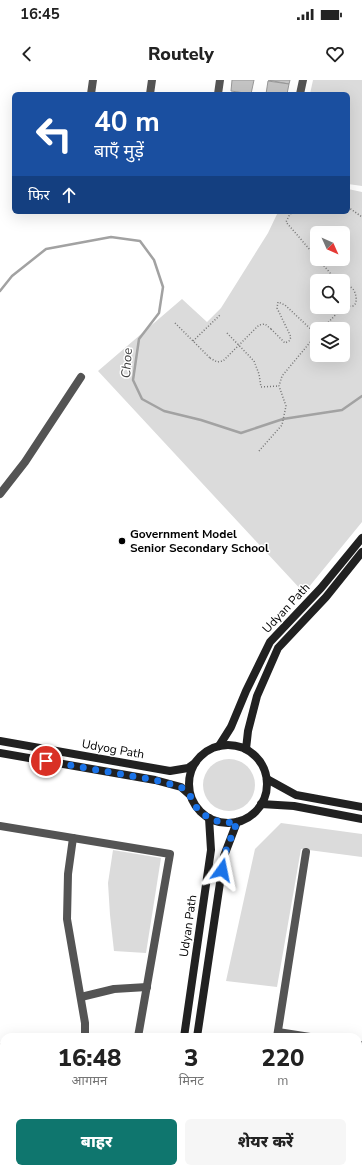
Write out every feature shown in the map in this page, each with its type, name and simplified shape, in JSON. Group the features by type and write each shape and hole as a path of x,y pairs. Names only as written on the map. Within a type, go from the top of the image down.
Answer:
{"main road":[{"name":"Udyan Path","path":"219,746 231,727 246,691 270,642 321,588 362,538"},
{"name":"Udyan Path","path":"246,749 248,731 257,696 278,648 326,596 362,552"},
{"name":"Udyog Path","path":"0,741 170,771 188,768 196,762"},
{"path":"232,745 246,749 260,762 267,779 266,792 262,804 253,814 237,822 222,823 209,818 199,811 190,795 189,778 196,762 208,750 219,746 232,745"},
{"name":"Udyog Path","path":"0,753 155,780 181,787 190,795"},
{"path":"267,779 296,795 362,807"},
{"path":"262,804 294,806 362,819"},
{"name":"Udyan Path","path":"185,1033 211,850 209,818"},
{"name":"Udyan Path","path":"198,1033 224,856 237,822"}],"street":[{"path":"91,92 94,80"},
{"path":"150,92 152,80"},
{"path":"218,92 220,80"},
{"path":"300,92 303,80"},
{"path":"0,494 25,462 81,377"},
{"path":"0,826 170,854 139,1033"},
{"path":"73,838 68,874 67,920 85,1023 85,1033"},
{"path":"278,1033 306,852"},
{"path":"80,997 114,989 147,987"}],"path":[{"path":"350,208 362,217"},
{"path":"290,214 286,222 310,249"},
{"path":"325,266 331,274"},
{"path":"350,288 357,289"},
{"path":"175,323 210,358 217,362 223,361 259,325 265,324 285,343 289,341 291,337 277,308 278,302 285,305 310,328"},
{"path":"350,306 357,305"},
{"path":"329,322 336,314"},
{"path":"193,341 220,315"},
{"path":"227,333 254,361 259,374 261,387 279,386"},
{"path":"259,451 282,425 286,406 279,386 282,376 310,342"}],"shaded area":[{"path":"313,80 362,80 362,186 350,184 350,92 310,92"},
{"path":"350,189 362,192 362,522 304,593 98,371 182,299 207,322 221,308 268,233 277,214 350,214"},
{"path":"229,759 239,761 247,767 253,775 255,785 253,795 247,803 239,809 229,811 219,809 211,803 205,795 203,785 205,775 211,767 219,761"},
{"path":"281,823 362,834 362,857 301,849 277,987 226,981 255,849"},
{"path":"113,850 161,858 146,953 114,951 108,883"}],"building":[{"path":"232,80 254,80 251,92 231,91"},
{"path":"268,80 290,80 289,84"},
{"path":"268,81 289,84 287,92 266,92"}],"waterway":[{"name":"Choe","path":"0,291 12,276 46,249 111,237 140,241 154,260 163,287 159,313 139,339 133,380 142,399 164,411 201,420 241,433 283,419 342,410 362,396"}],"place":[{"name":"Government Model Senior Secondary School","path":"122,541"}],"route":[{"path":"46,761 155,780 181,787 190,795 195,806 204,815 222,823 237,822 224,856 222,870"}]}
